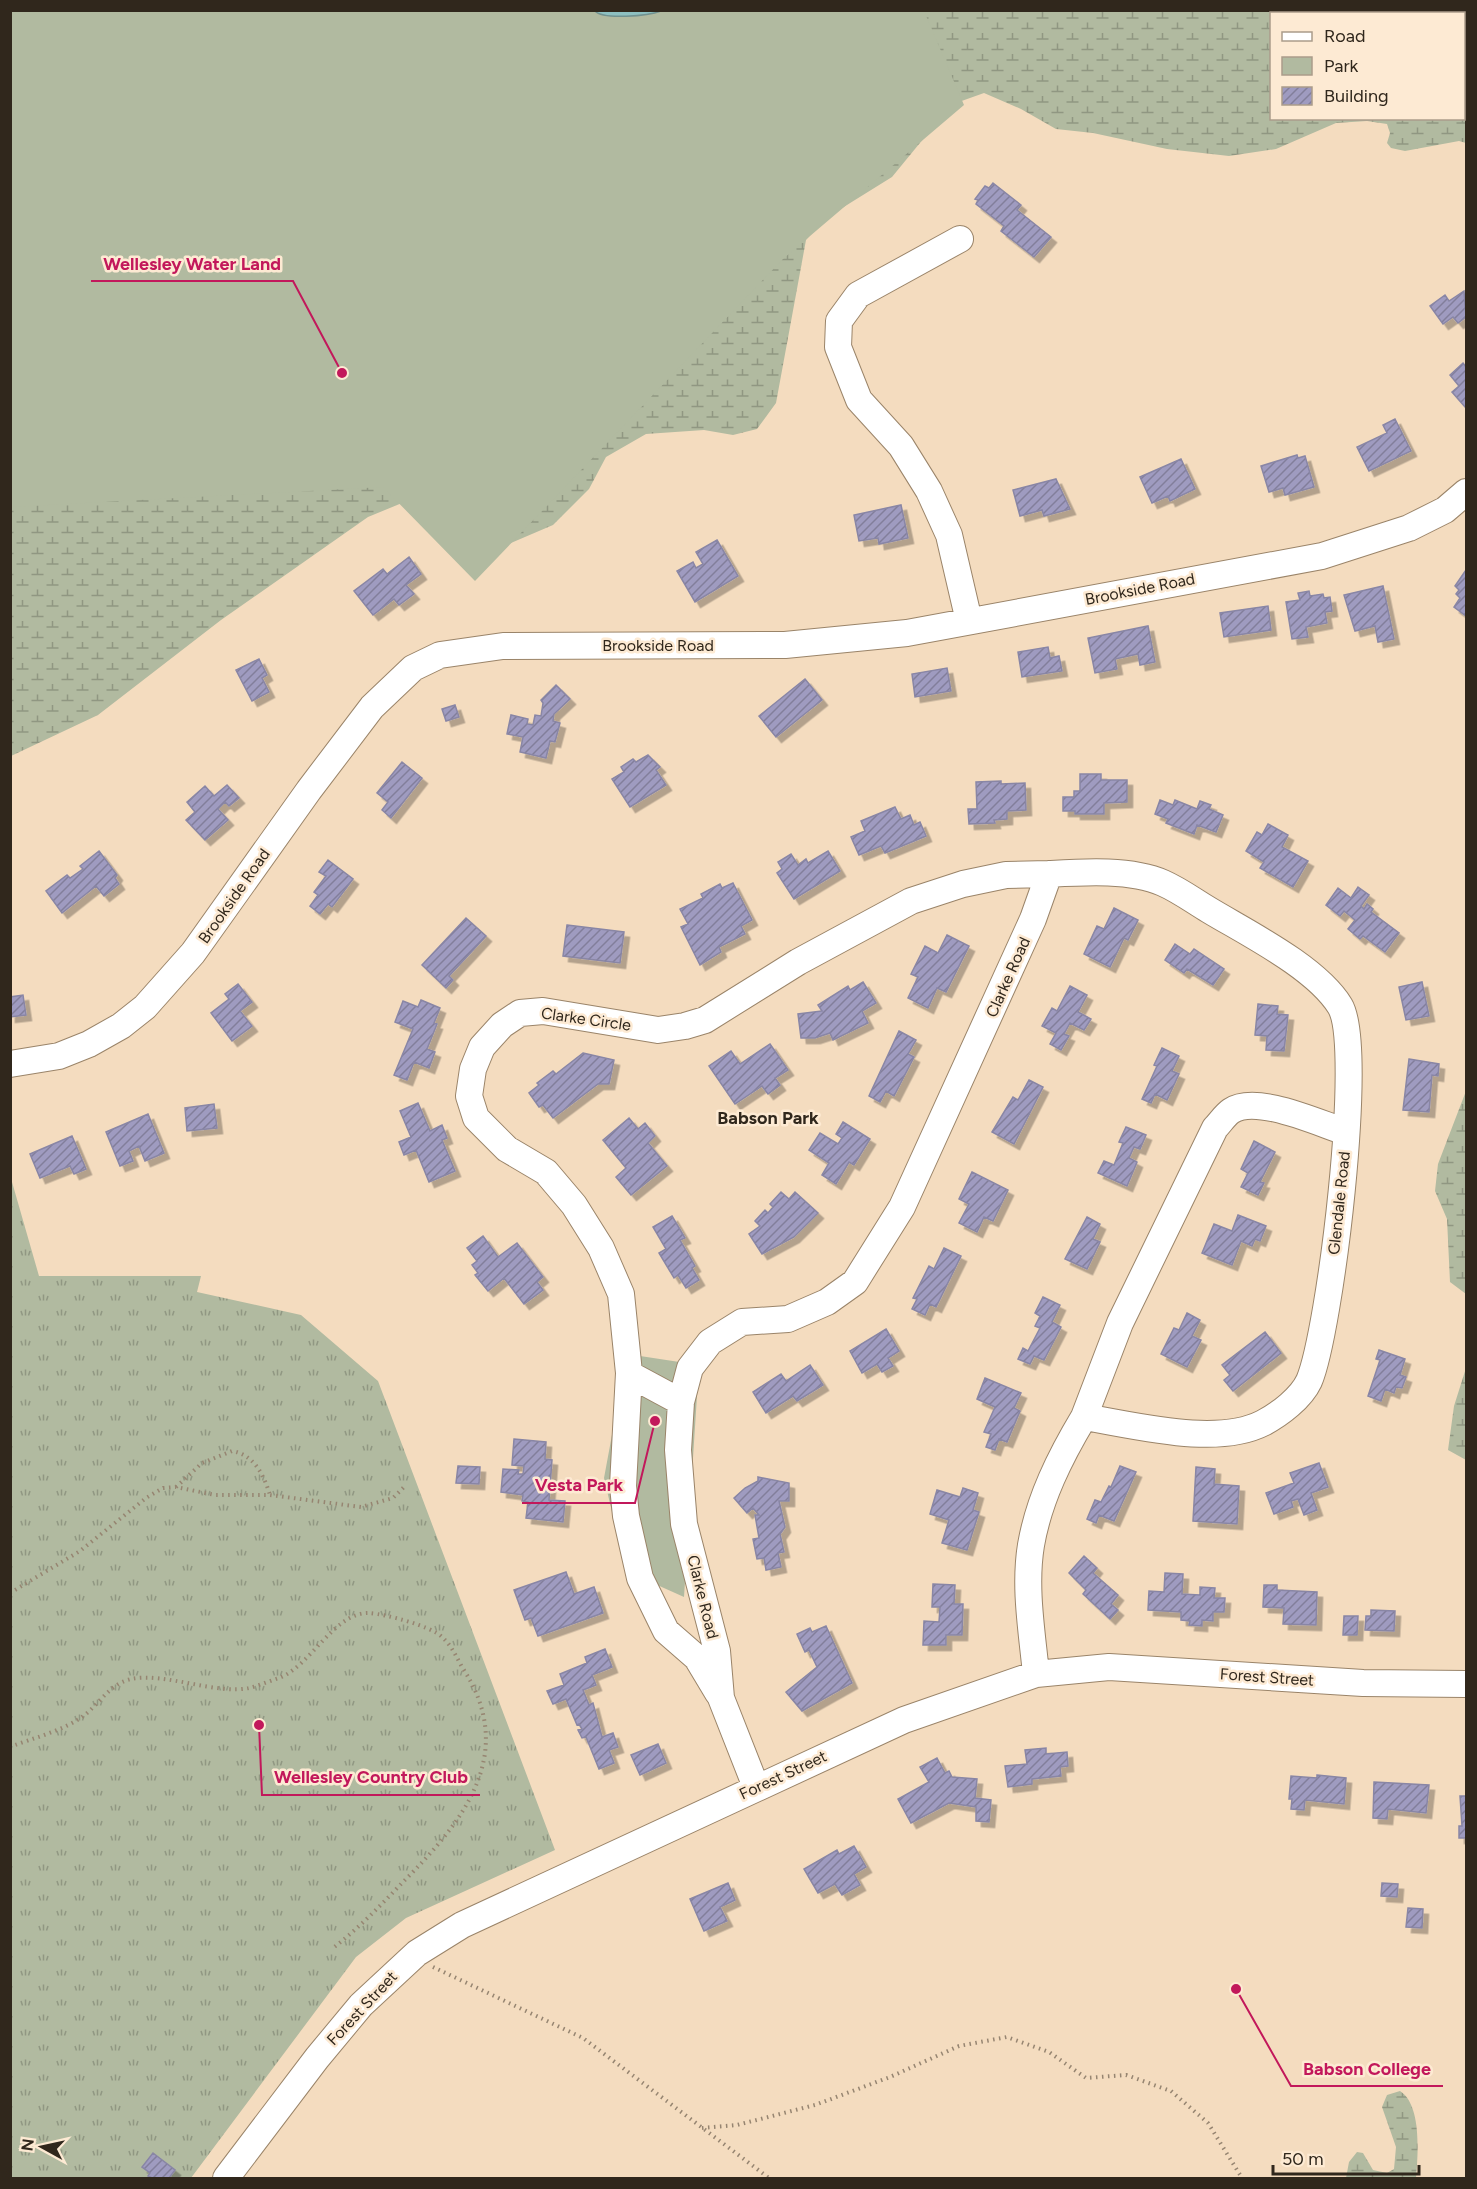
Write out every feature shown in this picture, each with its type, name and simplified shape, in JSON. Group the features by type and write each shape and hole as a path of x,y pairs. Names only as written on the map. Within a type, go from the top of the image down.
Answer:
{"street":[{"path":"960,239 858,295 839,321 838,347 859,400 901,446 929,491 949,535 969,621"},
{"name":"Brookside Road","path":"10,1064 59,1056 89,1044 122,1026 146,1007 193,953 372,707 413,668 440,655 503,646 785,645 907,633 1322,556 1409,528 1445,510 1467,492"},
{"path":"1049,874 1121,874 1162,882 1280,952 1318,982 1341,1007 1348,1049 1346,1132"},
{"name":"Clarke Circle","path":"721,1698 697,1658 666,1631 640,1578 626,1515 623,1486 629,1374 621,1294 601,1248 574,1205 546,1172 507,1149 476,1118 469,1096 473,1069 482,1047 502,1025 520,1013 543,1011 658,1030 684,1026 705,1020 798,962 911,901 974,881 1006,875 1049,874"},
{"name":"Clarke Road","path":"756,1787 721,1698 717,1651 684,1524 678,1450 681,1402 690,1368 710,1342 742,1322 788,1319 827,1302 855,1282 902,1207 1024,941 1049,874"},
{"name":"Glendale Road","path":"1036,1674 1029,1587 1031,1545 1043,1501 1054,1472 1084,1417 1120,1323 1215,1128 1232,1111 1252,1104 1271,1106 1346,1132 1332,1282 1318,1353 1308,1383 1292,1403 1263,1423 1225,1435 1084,1417"},
{"path":"629,1374 681,1402"},
{"name":"Forest Street","path":"226,2178 331,2040 375,1990 411,1958 491,1909 904,1720 1036,1674 1109,1667 1363,1683 1467,1684"}],"path":[{"path":"176,1487 202,1463 232,1451 251,1460 266,1483 270,1495"},
{"path":"10,1593 80,1551 151,1494 163,1488 176,1487 215,1495 270,1495 303,1501 369,1507 393,1498 404,1487"},
{"path":"10,1747 82,1717 117,1684 129,1679 156,1679 240,1689 281,1677 297,1667 342,1623 359,1615 379,1615 431,1629 440,1635 472,1681 487,1729 483,1773 476,1791 444,1841 364,1922 333,1948"},
{"path":"411,1958 583,2038 769,2178"},
{"path":"702,2128 737,2125 815,2105 891,2077 959,2046 1007,2037 1049,2052 1086,2078 1126,2074 1171,2091 1208,2123 1242,2178"}],"green space":[{"path":"11,11 1466,11 1466,143 1459,141 1405,151 1391,148 1387,143 1390,133 1387,124 1367,121 1336,123 1276,149 1229,156 1167,149 1093,133 1056,129 1021,109 984,93 942,108 924,138 892,177 826,218 806,240 776,403 757,429 733,435 704,430 646,434 606,457 589,489 553,525 504,546 402,503 368,517 221,620 98,715 11,756"},
{"path":"11,11 924,11 964,105 783,259 475,581 383,487 11,507"},
{"path":"1466,1091 1466,1294 1450,1282 1447,1219 1435,1191 1438,1164"},
{"path":"10,1175 39,1276 201,1276 197,1292 301,1315 378,1381 555,1850 406,1918 356,1957 191,2178 11,2178"},
{"path":"627,1354 699,1365 684,1597 626,1571 604,1478"},
{"path":"1466,1368 1466,1460 1448,1450 1454,1406"},
{"path":"1400,2091 1412,2107 1415,2118 1418,2144 1416,2178 1346,2178 1349,2162 1357,2152 1363,2153 1373,2170 1387,2173 1394,2169 1396,2147 1382,2107 1387,2095"}],"water":[{"path":"595,11 661,11 637,16 616,16"}],"building":[{"path":"993,183 1021,205 1017,210 1051,237 1034,257 1001,231 1004,226 976,204 978,200 975,199 985,186 989,188"},
{"path":"1464,291 1466,317 1458,323 1453,317 1443,324 1430,306 1445,295 1449,301"},
{"path":"1463,363 1466,367 1466,408 1452,392 1459,386 1450,375"},
{"path":"1395,419 1411,451 1369,471 1357,447 1387,433 1383,425"},
{"path":"1297,455 1298,458 1305,456 1314,487 1285,495 1283,488 1269,492 1261,466"},
{"path":"1181,459 1195,489 1170,501 1168,496 1152,503 1140,477"},
{"path":"1056,479 1070,509 1044,516 1042,510 1020,516 1013,490"},
{"path":"901,505 908,538 879,544 878,538 859,541 854,515"},
{"path":"717,540 738,576 695,602 677,571 693,562 696,568 703,564 696,552"},
{"path":"409,557 421,574 406,585 414,594 399,605 394,599 373,615 354,591 383,569 387,574"},
{"path":"1466,570 1466,616 1454,607 1460,598 1456,594 1459,590 1455,586"},
{"path":"1383,586 1394,639 1378,642 1375,626 1355,631 1344,595"},
{"path":"1309,591 1310,596 1323,594 1324,598 1330,597 1332,611 1325,612 1327,623 1306,627 1308,637 1292,639 1286,602 1300,600 1298,593"},
{"path":"1268,606 1271,630 1224,637 1220,613"},
{"path":"1148,626 1155,662 1140,665 1138,654 1115,659 1117,669 1095,673 1088,638"},
{"path":"1048,647 1050,658 1059,656 1062,671 1022,677 1018,652"},
{"path":"259,659 267,675 262,678 269,692 252,701 236,670"},
{"path":"947,668 951,691 915,697 912,674"},
{"path":"805,679 822,700 776,737 759,716"},
{"path":"556,685 570,699 554,714 553,721 560,723 555,742 550,741 546,758 520,752 523,737 507,734 511,715 528,719 527,724 533,725 535,715 541,716 543,703 541,700"},
{"path":"455,705 459,717 446,721 442,709"},
{"path":"648,755 660,767 656,770 666,785 630,807 612,779 624,772 621,767 633,759 636,762"},
{"path":"402,762 422,778 391,818 382,810 388,802 377,793"},
{"path":"1080,774 1101,774 1101,780 1127,780 1127,802 1104,803 1104,814 1075,814 1075,811 1063,811 1063,797 1074,797 1074,791 1080,791"},
{"path":"1001,781 1001,784 1025,783 1026,810 1007,811 1007,819 994,820 995,823 969,824 968,809 977,809 976,782"},
{"path":"227,785 239,798 229,806 225,802 218,809 228,820 205,840 186,820 195,812 187,802 205,786 214,796"},
{"path":"1160,800 1173,805 1175,800 1197,809 1200,801 1211,805 1209,809 1223,815 1216,832 1197,825 1194,834 1166,823 1168,819 1155,814"},
{"path":"895,807 901,819 910,815 914,825 920,822 926,836 885,853 881,846 859,855 851,837 865,831 861,821"},
{"path":"1268,824 1288,835 1282,847 1308,861 1293,887 1260,868 1264,862 1246,851 1257,832 1262,835"},
{"path":"99,851 117,875 115,878 119,884 104,896 96,886 62,913 46,891 67,875 70,878 83,869 80,866"},
{"path":"828,851 840,871 794,899 777,873 782,869 778,862 791,854 798,865 806,859 808,863"},
{"path":"328,860 353,879 332,907 328,904 320,914 310,906 318,895 314,892 326,876 319,872"},
{"path":"733,883 752,920 741,926 745,934 719,947 721,952 700,965 681,927 688,924 680,909 703,898 701,894 720,884 722,888"},
{"path":"1358,887 1369,895 1361,906 1364,909 1367,904 1373,909 1371,912 1399,933 1385,952 1363,936 1360,939 1348,929 1355,920 1344,911 1340,916 1326,905 1338,888 1351,898"},
{"path":"1114,908 1138,920 1128,940 1124,938 1110,967 1084,954 1097,926 1104,929"},
{"path":"466,918 486,936 449,976 453,980 446,988 422,965"},
{"path":"567,925 624,932 620,963 563,956"},
{"path":"947,935 969,946 946,992 937,988 928,1008 908,998 918,977 911,974 925,946 938,953"},
{"path":"1175,944 1190,954 1194,949 1224,969 1213,985 1187,969 1184,973 1165,960"},
{"path":"863,982 876,1003 862,1011 868,1023 833,1040 830,1033 815,1038 801,1038 798,1014 822,1011 818,1005 848,986 850,990"},
{"path":"1422,982 1429,1016 1406,1020 1399,987"},
{"path":"238,984 252,1002 240,1011 252,1026 232,1041 211,1013 229,999 225,994"},
{"path":"1070,986 1087,995 1078,1012 1091,1019 1084,1030 1070,1023 1064,1034 1069,1036 1061,1050 1050,1044 1056,1033 1042,1026 1052,1008 1057,1011"},
{"path":"23,995 26,1015 10,1017 10,997"},
{"path":"421,1000 440,1008 434,1023 437,1024 427,1049 435,1052 429,1068 414,1062 407,1080 394,1075 413,1029 395,1022 403,1001 418,1007"},
{"path":"1258,1004 1278,1006 1277,1014 1288,1015 1284,1051 1266,1050 1267,1036 1255,1035"},
{"path":"899,1031 916,1040 908,1054 914,1057 894,1096 886,1091 880,1102 869,1096"},
{"path":"770,1044 788,1070 775,1078 780,1085 768,1094 762,1086 735,1104 709,1066 731,1051 740,1064"},
{"path":"1162,1048 1179,1056 1172,1071 1179,1074 1167,1100 1155,1094 1151,1103 1142,1099 1157,1066 1154,1065"},
{"path":"583,1053 614,1060 609,1084 598,1084 553,1118 543,1105 539,1107 529,1093 539,1085 537,1083 553,1071 556,1074"},
{"path":"1409,1059 1439,1064 1438,1076 1432,1075 1429,1112 1403,1110"},
{"path":"1029,1080 1043,1087 1014,1144 992,1132 1013,1097 1018,1100"},
{"path":"418,1103 430,1131 442,1125 447,1138 442,1140 455,1171 429,1182 416,1150 404,1155 399,1142 411,1137 400,1111"},
{"path":"214,1104 217,1128 187,1131 185,1108"},
{"path":"148,1114 164,1153 145,1161 139,1146 129,1151 133,1161 120,1166 106,1132"},
{"path":"629,1118 638,1129 645,1123 655,1136 648,1143 667,1166 631,1195 616,1177 626,1168 603,1140"},
{"path":"843,1122 870,1139 854,1165 849,1162 836,1184 822,1175 829,1163 809,1150 820,1133 838,1144 842,1138 836,1134"},
{"path":"1126,1127 1146,1135 1140,1149 1134,1147 1129,1158 1137,1162 1127,1186 1098,1173 1104,1161 1114,1165 1123,1143 1119,1142"},
{"path":"72,1136 86,1169 74,1174 70,1166 40,1178 30,1154"},
{"path":"1254,1141 1275,1152 1260,1182 1264,1183 1258,1195 1241,1187 1248,1173 1241,1169"},
{"path":"972,1172 1008,1190 993,1221 984,1217 977,1232 959,1223 969,1204 959,1199"},
{"path":"781,1192 789,1199 795,1192 818,1213 794,1237 762,1254 749,1234 760,1226 755,1221 765,1210 768,1213 773,1207 770,1204"},
{"path":"1238,1215 1266,1226 1260,1241 1255,1239 1252,1246 1241,1241 1232,1265 1202,1253 1214,1224 1232,1231"},
{"path":"672,1216 685,1238 680,1240 695,1266 692,1268 699,1280 686,1288 678,1275 674,1278 659,1253 666,1249 653,1227"},
{"path":"1087,1217 1100,1224 1093,1239 1100,1242 1087,1269 1065,1259"},
{"path":"483,1236 498,1257 517,1243 543,1277 537,1282 543,1290 524,1304 504,1278 488,1291 475,1275 478,1273 472,1265 477,1261 467,1248"},
{"path":"944,1248 961,1256 936,1307 930,1304 925,1315 912,1309 917,1299 913,1298 929,1266 934,1269"},
{"path":"1043,1297 1060,1305 1052,1322 1061,1327 1044,1360 1034,1356 1030,1364 1018,1359 1023,1348 1028,1351 1040,1328 1035,1326 1040,1316 1035,1313"},
{"path":"1187,1313 1200,1320 1192,1336 1201,1340 1187,1367 1161,1354 1174,1328 1179,1330"},
{"path":"886,1329 899,1351 888,1358 893,1366 882,1372 877,1364 862,1373 850,1351"},
{"path":"1265,1332 1281,1353 1233,1391 1224,1380 1230,1375 1222,1365"},
{"path":"1379,1350 1405,1359 1400,1375 1406,1377 1402,1388 1396,1387 1394,1393 1385,1389 1381,1401 1368,1396 1380,1360 1376,1359"},
{"path":"810,1365 823,1385 797,1401 793,1396 766,1413 753,1392 781,1374 786,1381"},
{"path":"985,1378 1021,1393 1014,1408 1020,1411 1007,1442 999,1439 995,1450 986,1447 991,1434 984,1432 995,1407 977,1399"},
{"path":"514,1439 546,1442 545,1459 552,1460 549,1500 565,1501 563,1522 526,1518 528,1502 522,1501 523,1495 501,1492 503,1469 519,1470 518,1474 523,1474 524,1466 512,1465"},
{"path":"1319,1463 1328,1487 1311,1493 1317,1510 1304,1515 1298,1499 1291,1501 1293,1507 1274,1514 1266,1493 1294,1483 1290,1473"},
{"path":"458,1466 480,1467 479,1484 456,1483"},
{"path":"1120,1466 1136,1472 1114,1521 1099,1515 1096,1523 1087,1519 1095,1500 1101,1502 1109,1486 1111,1487"},
{"path":"1196,1467 1215,1469 1214,1484 1239,1486 1237,1524 1193,1521"},
{"path":"758,1477 789,1483 789,1501 779,1501 785,1527 780,1534 784,1552 778,1553 781,1567 766,1570 764,1558 757,1559 753,1539 759,1538 755,1515 759,1515 753,1508 747,1513 734,1498 745,1488 758,1481"},
{"path":"963,1488 978,1493 973,1510 979,1512 967,1550 942,1543 949,1520 930,1514 937,1490 960,1497"},
{"path":"1084,1556 1097,1568 1093,1573 1118,1595 1111,1604 1118,1610 1110,1619 1083,1594 1086,1590 1069,1573"},
{"path":"566,1572 574,1594 594,1587 603,1613 538,1636 531,1618 525,1620 514,1590"},
{"path":"1165,1573 1183,1574 1182,1594 1200,1595 1200,1587 1215,1588 1214,1598 1225,1598 1224,1612 1213,1612 1213,1621 1202,1620 1202,1626 1189,1625 1190,1621 1181,1620 1181,1612 1148,1610 1149,1591 1164,1592"},
{"path":"933,1584 955,1585 954,1604 963,1604 962,1635 946,1635 946,1645 923,1645 924,1621 939,1622 940,1607 932,1607"},
{"path":"1264,1585 1277,1585 1277,1590 1317,1592 1316,1625 1283,1624 1284,1608 1263,1607"},
{"path":"1371,1610 1395,1611 1394,1631 1365,1630 1366,1616 1371,1616"},
{"path":"1344,1616 1358,1616 1357,1635 1343,1635"},
{"path":"826,1626 852,1683 802,1711 786,1692 817,1667 809,1650 805,1652 797,1634 810,1628 812,1632"},
{"path":"605,1649 612,1667 592,1675 596,1685 583,1690 589,1705 593,1703 602,1737 613,1733 618,1747 609,1750 614,1763 599,1769 586,1737 582,1738 578,1730 582,1729 579,1724 577,1725 566,1699 553,1704 547,1691 564,1685 560,1674 587,1663 585,1657"},
{"path":"658,1744 666,1763 640,1775 631,1755"},
{"path":"1046,1748 1046,1754 1067,1752 1068,1766 1060,1767 1061,1776 1032,1779 1032,1784 1008,1787 1005,1766 1027,1764 1025,1750"},
{"path":"937,1758 945,1773 949,1771 952,1777 977,1779 975,1798 991,1800 989,1822 976,1821 976,1807 949,1803 911,1823 898,1799 929,1782 920,1767"},
{"path":"1317,1775 1346,1778 1344,1804 1305,1800 1304,1810 1291,1809 1292,1799 1289,1799 1291,1776 1317,1778"},
{"path":"1374,1782 1429,1785 1426,1813 1388,1809 1387,1819 1373,1818"},
{"path":"1460,1796 1466,1796 1466,1838 1459,1838 1459,1826 1462,1826"},
{"path":"854,1846 866,1867 854,1874 860,1885 842,1895 835,1884 818,1893 804,1869 837,1850 839,1854"},
{"path":"728,1883 735,1900 720,1907 727,1921 704,1931 690,1899"},
{"path":"1382,1883 1398,1884 1397,1897 1381,1896"},
{"path":"1408,1908 1423,1909 1422,1928 1406,1927"},
{"path":"153,2153 175,2170 169,2178 152,2178 148,2176 150,2173 142,2167"}],"place":[{"name":"Wellesley Water Land","path":"342,373"},
{"name":"Vesta Park","path":"655,1421"},
{"name":"Wellesley Country Club","path":"259,1725"},
{"name":"Babson College","path":"1236,1989"}],"district":[{"name":"Babson Park","path":"768,1118"}]}
